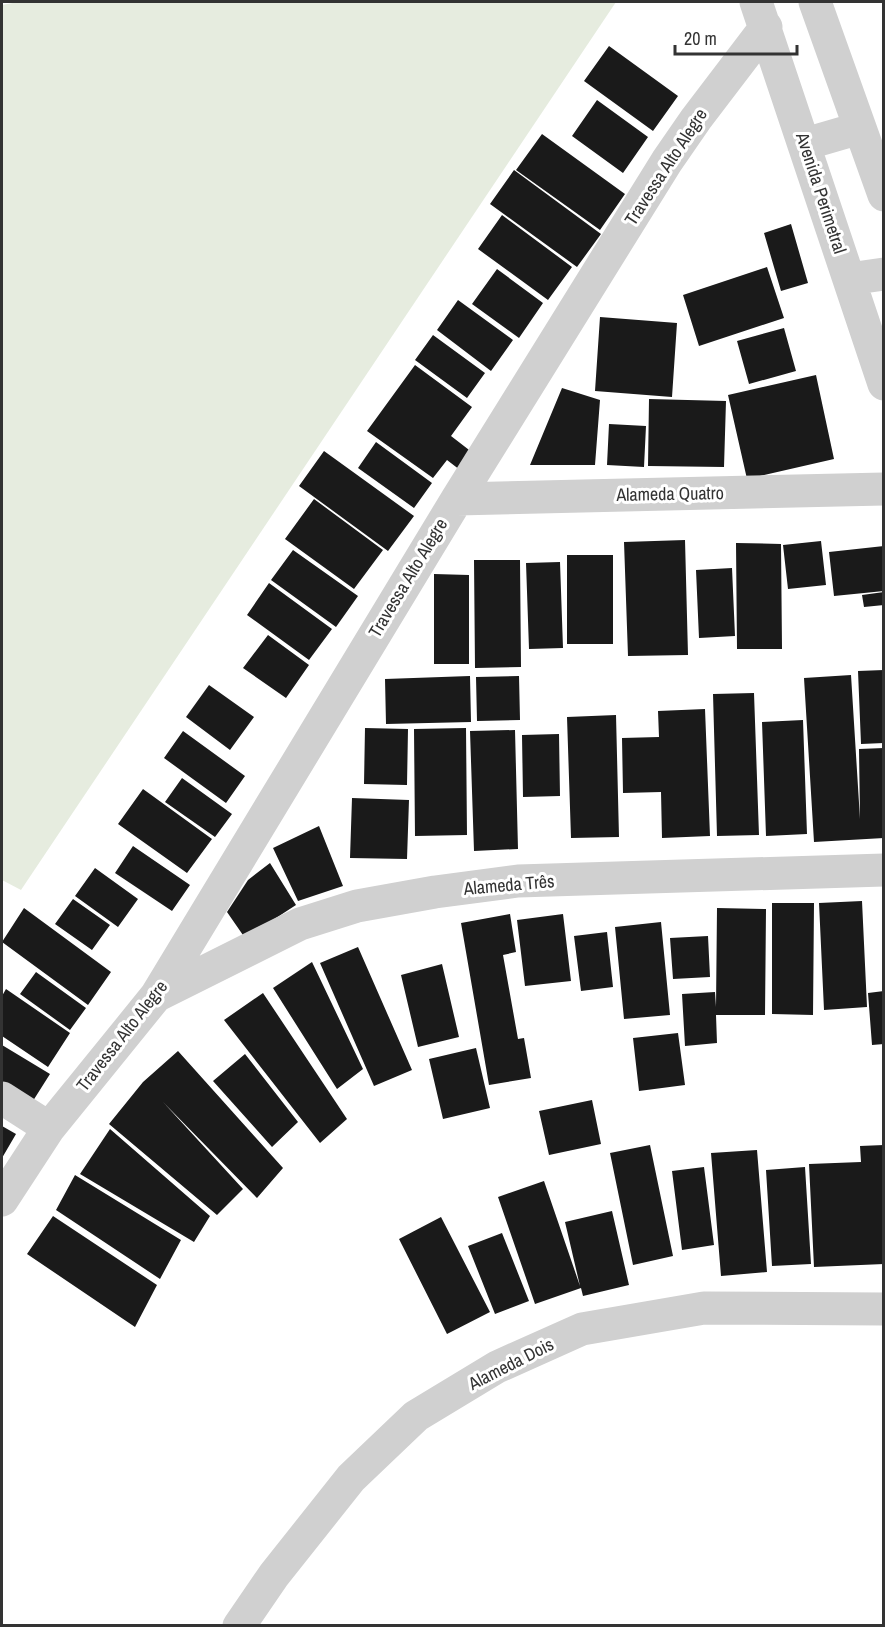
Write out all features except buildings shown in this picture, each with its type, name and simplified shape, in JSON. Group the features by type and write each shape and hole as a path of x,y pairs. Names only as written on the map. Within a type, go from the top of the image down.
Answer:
{"street":[{"path":"815,2 884,195"},
{"name":"Avenida Perimetral","path":"761,14 884,384"},
{"name":"Travessa Alto Alegre","path":"49,1128 156,996 457,499 761,14"},
{"path":"805,144 860,128"},
{"path":"849,279 884,274"},
{"name":"Alameda Quatro","path":"457,499 884,489"},
{"name":"Alameda Três","path":"156,996 300,924 357,906 435,892 518,881 884,870"},
{"path":"2,1098 49,1128 2,1200"},
{"name":"Alameda Dois","path":"239,1626 274,1575 351,1478 416,1416 497,1367 582,1329 704,1308 884,1309"}],"shaded area":[{"path":"18,2 616,2 21,890 2,880 2,5"}]}
